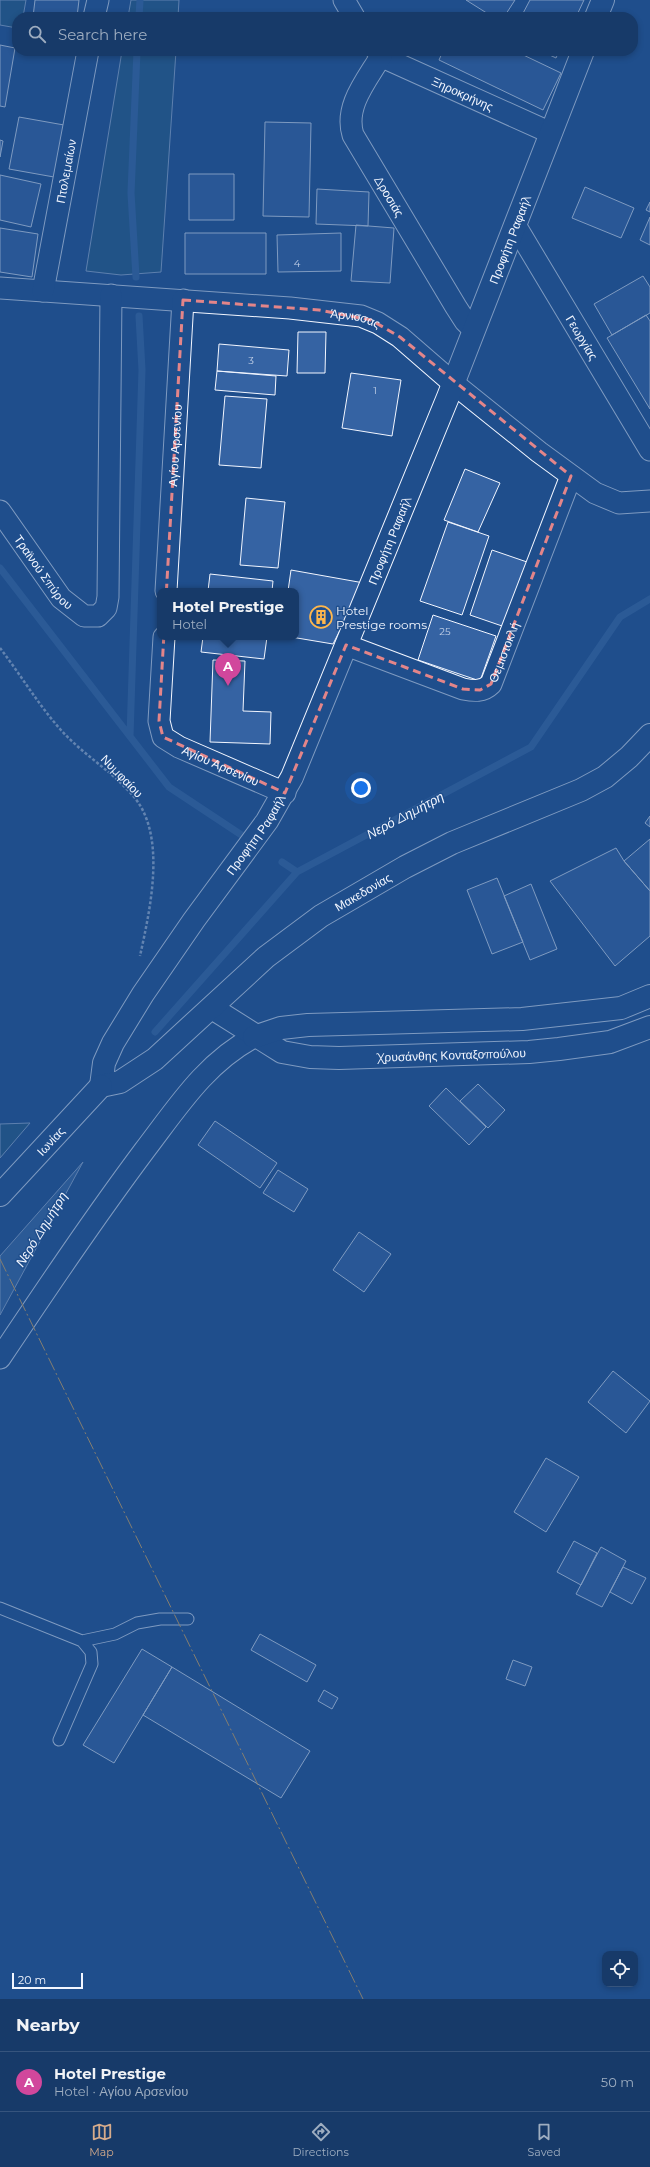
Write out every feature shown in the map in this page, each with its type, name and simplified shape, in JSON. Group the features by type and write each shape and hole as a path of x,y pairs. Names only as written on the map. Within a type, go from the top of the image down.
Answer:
{"street":[{"path":"95,12 98,0"},
{"path":"344,0 351,12"},
{"path":"598,12 603,0"},
{"name":"Πτολεμαίων","path":"43,291 87,56"},
{"name":"Δροσιάς","path":"377,56 353,104 350,116 352,135 456,307 474,330"},
{"name":"Ξηροκρήνης","path":"385,56 551,133"},
{"name":"Προφήτη Ραφαήλ","path":"101,1086 104,1063 113,1043 143,994 194,920 267,821 285,793 301,758 453,384 581,56"},
{"name":"Γεωργίας","path":"515,225 650,450"},
{"name":"Άρνισσας","path":"0,288 290,308 361,316 378,323 400,337 453,384 595,493 612,501 626,503 650,501"},
{"name":"Τραϊνού Σπύρου","path":"0,511 61,598 84,616 98,616 106,608 108,597 111,295"},
{"name":"Αγίου Αρσενίου","path":"166,588 183,300"},
{"name":"Θεμιστοκλή","path":"346,645 463,689 473,691 487,688 491,684 571,476"},
{"name":"Αγίου Αρσενίου","path":"164,640 159,720 163,737 179,747 285,793"},
{"name":"Μακεδονίας","path":"101,1086 120,1082 139,1071 155,1059 266,957 321,916 405,867 452,843 581,790 599,780 629,757 650,735"},
{"path":"0,1358 117,1187 196,1082 222,1057 254,1036 281,1028 308,1025 522,1019 586,1013 621,1008 650,996"},
{"name":"Χρυσάνθης Κονταξοπούλου","path":"212,1008 254,1036 282,1052 310,1057 339,1058 529,1052 610,1042 650,1027"},
{"name":"Ιωνίας","path":"0,1196 101,1086"}],"lane":[{"path":"0,1608 82,1641 91,1652 92,1664 59,1740"},
{"path":"82,1641 115,1634 137,1623 160,1619 188,1618"}],"path":[{"name":"Νυμφαίου","path":"0,648 60,729 118,780 135,798 147,819 153,843 152,892 139,962 143,994"}],"highlighted area":[{"path":"183,300 319,310 371,320 400,337 571,476 491,684 480,690 463,689 346,645 285,793 163,737 159,721"}],"shaded area":[{"path":"0,0 26,0 24,12 12,12 12,27 0,25"},
{"path":"131,0 179,0 178,12 129,12"},
{"path":"121,56 176,56 161,272 121,275 86,271"},
{"path":"30,1123 0,1158 0,1124"}],"water":[{"path":"83,1162 0,1315 0,1256"}],"building":[{"path":"35,0 79,0 78,12 34,12"},
{"path":"466,0 515,0 507,12 485,12"},
{"path":"530,0 584,0 578,12 524,12"},
{"path":"0,45 12,47 12,56 14,56 5,107 0,106"},
{"path":"441,56 525,56 561,73 543,110 439,60"},
{"path":"19,117 64,125 54,177 9,169"},
{"path":"265,122 311,123 309,217 263,216"},
{"path":"0,140 3,141 0,157"},
{"path":"189,174 234,174 234,220 189,220"},
{"path":"0,175 41,184 31,227 0,220"},
{"path":"585,187 634,208 621,238 572,218"},
{"path":"317,189 369,192 368,226 316,224"},
{"path":"650,202 650,212 646,210"},
{"path":"650,217 650,245 640,240"},
{"path":"356,225 394,228 390,283 351,281"},
{"path":"0,228 38,234 32,277 0,272"},
{"path":"185,233 266,233 266,274 185,274"},
{"path":"341,233 341,271 278,272 277,235"},
{"path":"643,276 650,287 650,313 612,335 594,304"},
{"path":"646,315 650,321 650,409 607,338"},
{"path":"298,332 326,332 325,373 297,373"},
{"path":"219,344 289,350 287,376 217,371"},
{"path":"217,371 276,376 275,395 215,390"},
{"path":"351,373 401,380 392,436 342,428"},
{"path":"225,396 267,399 261,468 219,465"},
{"path":"465,469 500,483 478,532 444,520"},
{"path":"246,498 285,502 278,568 240,565"},
{"path":"448,522 489,536 462,615 420,601"},
{"path":"492,550 527,562 505,627 470,615"},
{"name":"Hotel Prestige rooms","path":"291,570 364,583 333,644 299,638 299,588 288,588"},
{"path":"210,574 273,581 272,588 208,588"},
{"path":"433,615 496,636 480,681 418,660"},
{"path":"203,640 267,640 264,659 201,652"},
{"path":"213,660 245,661 243,711 271,712 270,744 210,742"},
{"path":"650,816 650,827 645,823"},
{"path":"650,839 650,891 624,861"},
{"path":"616,848 624,861 650,891 650,936 615,966 550,881"},
{"path":"497,878 523,942 492,954 467,890"},
{"path":"531,884 557,949 530,960 504,896"},
{"path":"478,1084 505,1110 488,1128 460,1101"},
{"path":"446,1088 486,1127 469,1145 429,1106"},
{"path":"215,1121 277,1163 260,1188 198,1145"},
{"path":"278,1170 308,1189 294,1212 263,1193"},
{"path":"359,1232 391,1254 364,1292 333,1270"},
{"path":"613,1371 650,1401 626,1433 588,1402"},
{"path":"546,1458 579,1477 546,1532 514,1512"},
{"path":"574,1541 597,1553 581,1585 557,1572"},
{"path":"601,1547 626,1561 602,1607 576,1594"},
{"path":"623,1567 646,1578 632,1604 610,1592"},
{"path":"260,1634 316,1665 307,1682 251,1650"},
{"path":"142,1649 172,1667 114,1763 83,1745"},
{"path":"513,1660 532,1667 525,1686 506,1679"},
{"path":"172,1667 310,1751 281,1798 143,1715"},
{"path":"324,1690 338,1698 332,1709 318,1701"}],"waterway":[{"path":"139,12 140,0"},
{"path":"136,277 131,193 137,56"},
{"path":"130,736 142,370 139,316"},
{"path":"0,568 169,787 246,838"},
{"name":"Νερό Δημήτρη","path":"155,1032 297,872 531,747 620,617 650,599"},
{"path":"282,862 297,872"}],"power":[{"path":"0,1259 363,1999"}],"place":[{"name":"Hotel Prestige rooms","path":"321,617"},
{"name":"Hotel Prestige","path":"228,686"}]}
